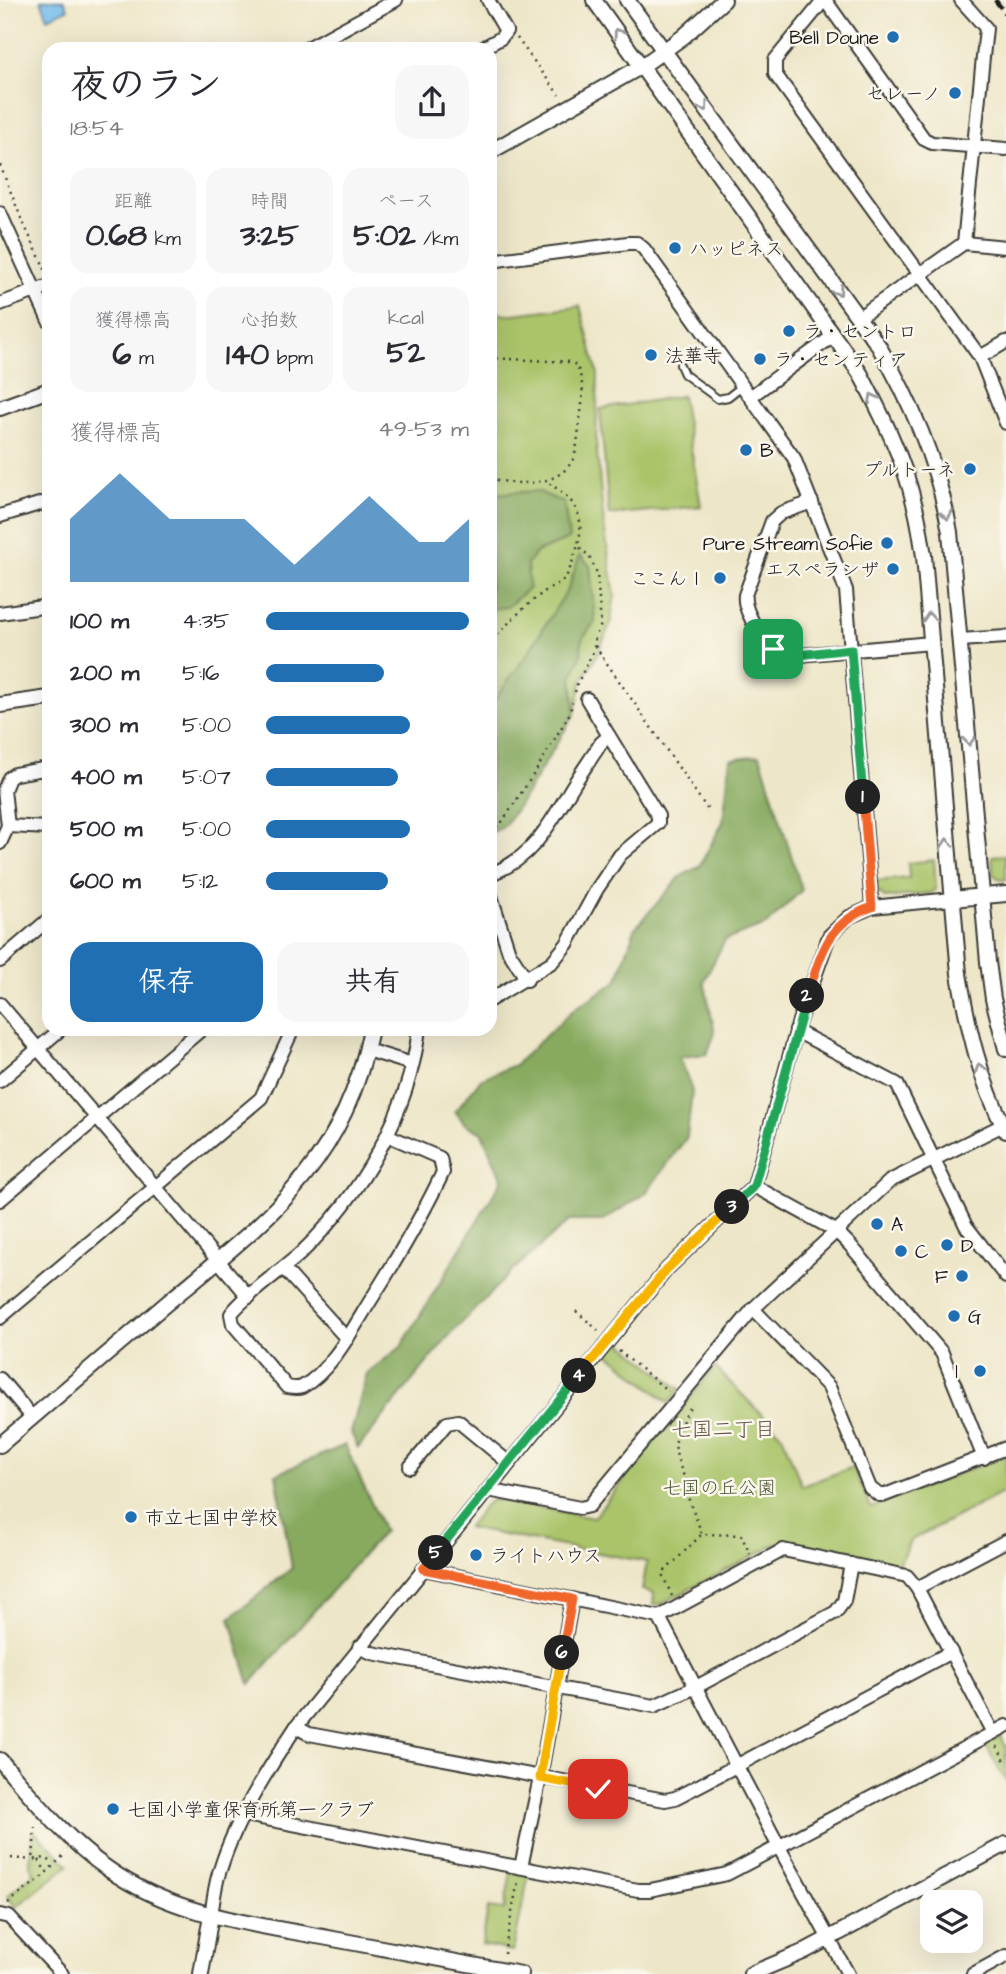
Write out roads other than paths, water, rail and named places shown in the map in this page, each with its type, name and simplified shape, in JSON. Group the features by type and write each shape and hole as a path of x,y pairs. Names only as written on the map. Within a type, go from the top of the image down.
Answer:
{"street":[{"path":"319,42 396,0"},
{"path":"488,0 506,31 494,42"},
{"path":"488,1490 580,1507 589,1506 753,1309 890,1181 1005,1128 984,1081 971,1039 959,974 924,556 914,502 904,468 884,419 860,373 594,0"},
{"path":"627,0 878,345 925,436 950,532 993,999 1006,1049"},
{"path":"497,148 664,52 724,0"},
{"path":"1006,149 932,143 924,139 824,0 775,60 775,74 980,356 1006,423"},
{"path":"961,0 986,28 964,243"},
{"path":"0,214 42,305"},
{"path":"497,260 637,243 644,249 794,458 846,590 872,907"},
{"path":"858,318 964,243 1006,247"},
{"path":"0,304 42,289"},
{"path":"746,391 834,336"},
{"path":"980,356 1006,342"},
{"path":"0,408 42,393"},
{"path":"812,502 781,513 772,520 746,595 744,606 748,615 773,649 789,656 931,643"},
{"path":"0,516 42,503"},
{"path":"0,613 42,607"},
{"path":"960,640 1006,637"},
{"path":"0,705 42,699"},
{"path":"497,996 552,962 567,944 597,889 620,855 658,823 658,816 587,699"},
{"path":"497,871 509,866 538,840 601,743 609,736"},
{"path":"0,843 8,827 4,790 9,778 15,774 42,769"},
{"path":"8,827 42,828"},
{"path":"201,1974 220,1868 244,1815 296,1727 667,1269 754,1186 796,1031 829,936 849,917 872,907 1006,894"},
{"path":"497,915 509,952 527,980"},
{"path":"0,961 42,925"},
{"path":"0,1004 248,1297"},
{"path":"796,1031 897,1084 967,1226 1006,1277"},
{"path":"0,1081 53,1036"},
{"path":"0,1200 194,1036"},
{"path":"0,1318 261,1098 290,1036"},
{"path":"0,1445 277,1209 311,1170 346,1110 370,1036"},
{"path":"387,1135 440,1158 443,1172 419,1223 347,1339 324,1368 304,1386 287,1387 233,1324 231,1314 284,1269 335,1217 355,1189 387,1135 403,1101 418,1036"},
{"path":"367,1050 412,1064"},
{"path":"754,1186 836,1231 942,1353 984,1458"},
{"path":"284,1269 347,1339"},
{"path":"753,1309 829,1387 870,1488 874,1492 885,1495 1006,1448"},
{"path":"0,1379 32,1417"},
{"path":"410,1467 447,1423 454,1420 509,1463"},
{"path":"917,1588 1006,1541"},
{"path":"423,1569 659,1617 677,1605 787,1549 907,1576 917,1588 993,1733"},
{"path":"359,1647 372,1653 654,1706 696,1687 836,1612 844,1601 851,1564"},
{"path":"521,1867 572,1599"},
{"path":"659,1617 848,1974"},
{"path":"296,1727 309,1734 665,1800 675,1798 951,1652"},
{"path":"244,1815 644,1890 727,1874 1006,1726"},
{"path":"0,1760 68,1836 108,1869 145,1892 211,1915 521,1974"},
{"path":"751,1974 829,1939 1006,1844"},
{"path":"1,1914 9,1917 62,1974"},
{"path":"973,1974 1006,1956"}],"lane":[{"path":"680,365 684,374 718,399 746,391"}],"water":[{"path":"41,0 64,0 68,9 48,18"}],"railway":[{"path":"995,0 1006,14"}],"place":[{"name":"Bell Doune","path":"893,37"},
{"name":"セレーノ","path":"955,93"},
{"name":"ハッピネス","path":"675,248"},
{"name":"ラ・セントロ","path":"789,331"},
{"name":"法華寺","path":"651,355"},
{"name":"ラ・センティア","path":"760,359"},
{"name":"B","path":"746,450"},
{"name":"プルトーネ","path":"970,469"},
{"name":"Pure Stream Sofie","path":"887,543"},
{"name":"エスペランザ","path":"893,569"},
{"name":"ここんⅠ","path":"720,578"},
{"name":"A","path":"877,1224"},
{"name":"D","path":"947,1245"},
{"name":"C","path":"901,1251"},
{"name":"F","path":"962,1276"},
{"name":"G","path":"954,1316"},
{"name":"Ⅰ","path":"980,1371"},
{"name":"市立七国中学校","path":"131,1517"},
{"name":"ライトハウス","path":"476,1555"},
{"name":"七国小学童保育所第一クラブ","path":"113,1809"}],"district":[{"name":"七国二丁目","path":"723,1429"}],"park label":[{"name":"七国の丘公園","path":"719,1487"}]}
